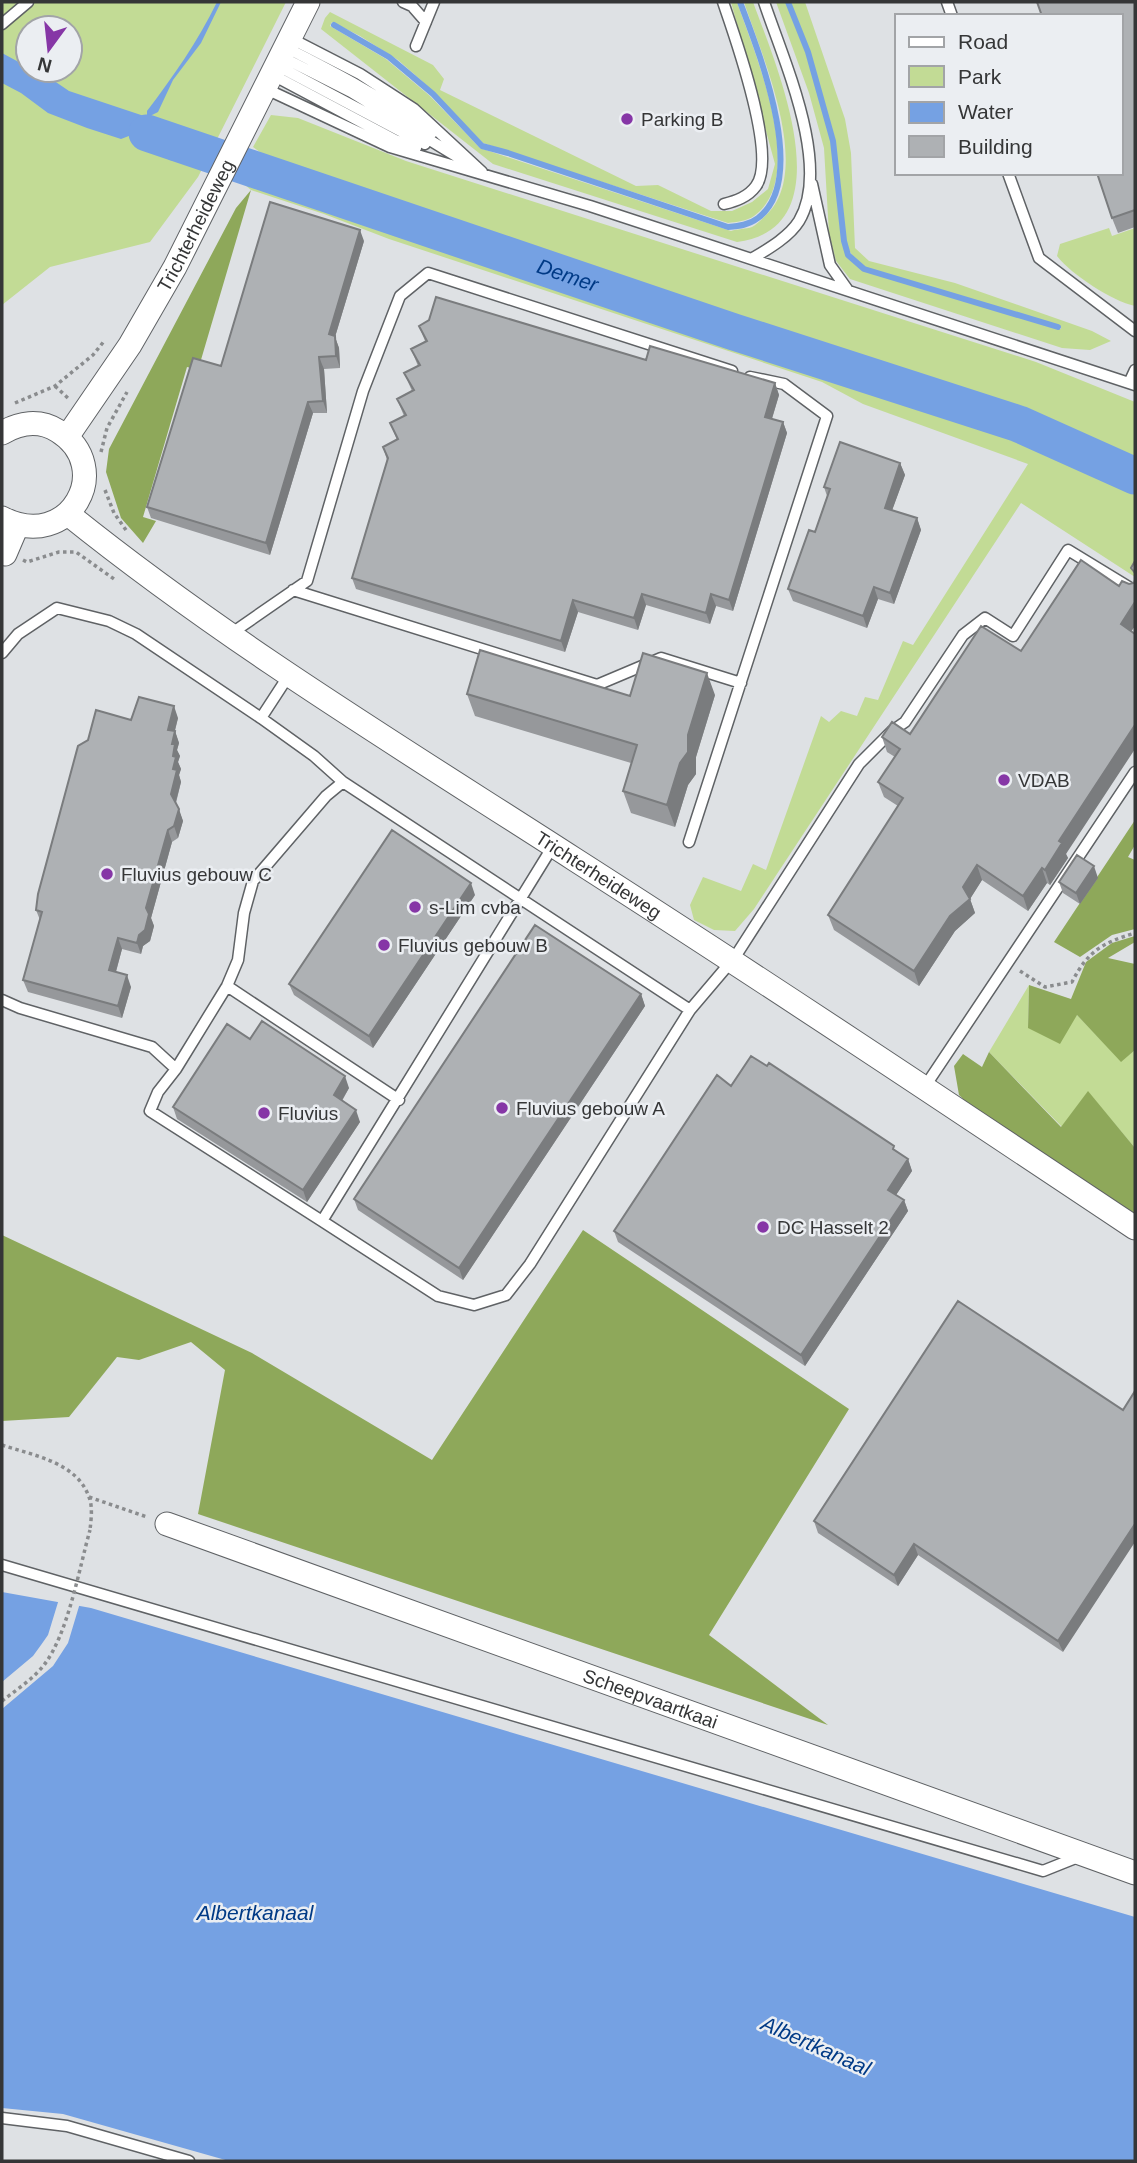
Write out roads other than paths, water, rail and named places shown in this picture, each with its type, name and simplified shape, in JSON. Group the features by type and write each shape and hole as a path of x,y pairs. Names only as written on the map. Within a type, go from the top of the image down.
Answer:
{"street":[{"name":"Trichterheideweg","path":"67,437 130,345 175,267 278,61 304,3"},
{"path":"2,433 13,426 32,423 51,427 67,437 78,450 84,466 84,484 78,500 68,514 52,524 35,528 9,522 5,554"},
{"name":"Trichterheideweg","path":"68,514 138,570 229,635 732,960 1135,1228"},
{"name":"Scheepvaartkaai","path":"167,1524 1135,1873"}],"lane":[{"path":"2,24 28,2"},
{"path":"403,2 412,6 426,22"},
{"path":"416,46 434,2"},
{"path":"723,2 740,52 763,146 764,166 756,187 743,199 724,204"},
{"path":"764,2 805,124 811,179 830,265 847,289"},
{"path":"278,61 360,74 414,109 484,173"},
{"path":"278,61 351,92 484,173"},
{"path":"278,61 395,140 484,173 753,258 1132,384 1135,370"},
{"path":"1009,175 1039,258 1135,331"},
{"path":"753,258 786,235 798,223 806,206 811,179"},
{"path":"229,635 307,581 363,391 400,296 428,273 757,379 785,384 827,416 689,842"},
{"path":"343,782 326,796 253,881 244,913 238,960 227,986 176,1069 158,1092 150,1111 438,1296 474,1305 506,1294 530,1264 690,1010 732,960 859,764 892,730 905,722 963,635 985,618 1013,636 1069,550 1135,592"},
{"path":"293,590 597,685 661,658 741,683"},
{"path":"2,653 18,634 57,608 109,621 136,634 261,718 314,756 343,782 690,1010"},
{"path":"261,718 289,675"},
{"path":"924,1088 1135,772"},
{"path":"322,1221 553,846"},
{"path":"227,986 399,1100"},
{"path":"2,1000 152,1047 176,1069"},
{"path":"2,1565 1043,1871 1084,1854"},
{"path":"2,2119 67,2126 189,2161"}],"water":[{"path":"217,2 221,2 201,43 173,80 158,112 148,117 205,136 187,162 169,160 149,139 134,134 121,139 48,113 2,83 2,53 14,59 14,84 59,84 69,91 147,117 147,111 202,31"},
{"name":"Albertkanaal","path":"2,1592 91,1608 1135,1917 1135,2161 229,2161 63,2114 2,2108"}],"waterway":[{"path":"334,25 389,57 433,94 482,146 728,227 747,224 758,218 773,199 780,175 780,145 775,113 758,51 740,2"},
{"path":"788,2 808,52 833,141 844,241 848,255 864,269 1058,327"},
{"name":"Demer","path":"147,133 734,332 1019,424 1135,476"}],"place":[{"name":"Parking B","path":"627,119"},
{"name":"VDAB","path":"1004,780"},
{"name":"Fluvius gebouw C","path":"107,874"},
{"name":"s-Lim cvba","path":"415,907"},
{"name":"Fluvius gebouw B","path":"384,945"},
{"name":"Fluvius gebouw A","path":"502,1108"},
{"name":"Fluvius","path":"264,1113"},
{"name":"DC Hasselt 2","path":"763,1227"}]}
